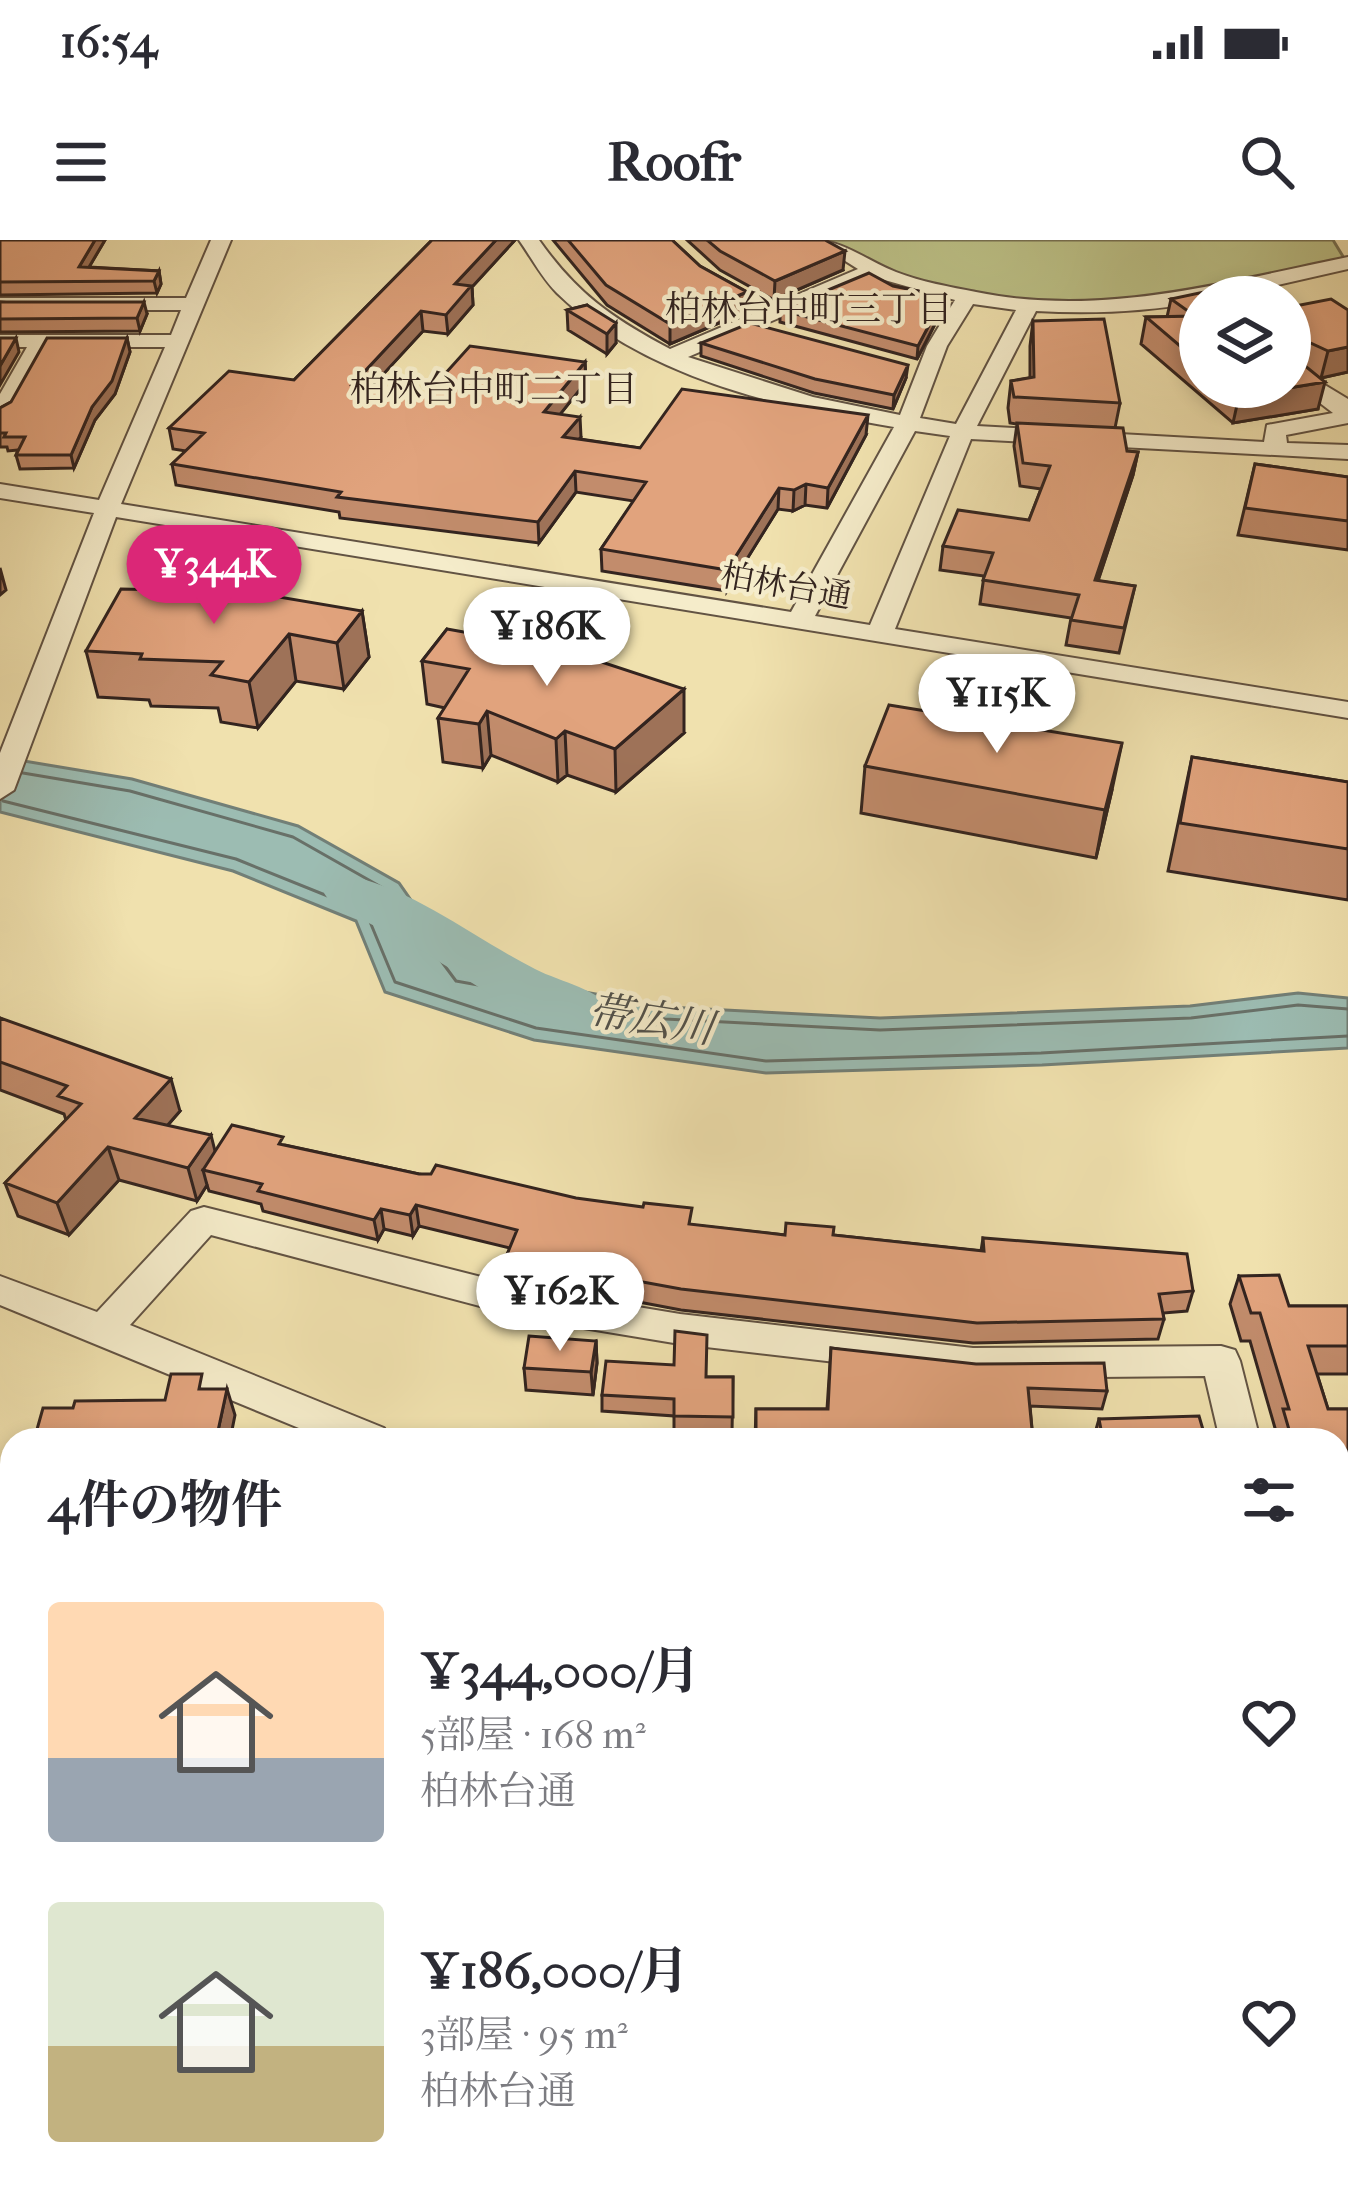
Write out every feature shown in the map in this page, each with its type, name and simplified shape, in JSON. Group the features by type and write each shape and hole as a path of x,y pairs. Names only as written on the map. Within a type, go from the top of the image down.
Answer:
{"street":[{"path":"0,790 108,507 221,240"},
{"path":"529,240 547,271 584,307 672,356 736,383 907,424 963,432 1348,452"},
{"path":"822,240 873,270 968,296 1100,306 1179,303"},
{"path":"1300,276 1348,264 1333,240"},
{"path":"672,356 750,312 773,313 873,270"},
{"path":"799,621 907,424 920,370 968,296"},
{"path":"879,635 963,432 1030,303"},
{"path":"0,304 195,304"},
{"path":"750,312 788,338"},
{"path":"0,341 180,341"},
{"path":"0,413 40,341"},
{"path":"1276,451 1276,430 1343,418 1346,408 1311,384"},
{"name":"柏林台通","path":"0,490 1348,710"},
{"path":"103,1330 204,1220 529,1304 680,1329 973,1363 1221,1361 1237,1428"},
{"path":"0,1290 341,1428"}],"green space":[{"path":"822,240 1333,240 1347,263 1286,276 1179,276 1179,298 1030,303 916,285"}],"water":[{"path":"0,757 132,779 298,826 399,883 459,969 667,1007 880,1018 1190,1006 1298,993 1348,998 1348,1048 1042,1065 766,1073 534,1040 385,992 356,921 233,871 0,812"}],"building":[{"path":"0,240 95,240 79,267 159,271 154,281 0,282"},
{"path":"432,240 496,240 455,284 471,286 446,315 421,311 352,385 426,395 470,346 585,362 544,412 580,417 563,437 640,448 682,389 868,415 828,488 806,484 794,490 779,488 727,570 601,549 646,482 575,471 538,522 337,497 341,492 172,464 204,433 169,428 229,371 294,380"},
{"path":"568,240 672,240 700,266 747,292 670,324 606,285"},
{"path":"707,240 825,240 845,251 775,281"},
{"path":"869,273 893,286 937,295 924,308 937,310 918,346 780,310"},
{"path":"1331,299 1348,310 1348,347 1328,351 1311,343 1311,303"},
{"path":"0,302 144,302 137,318 0,319"},
{"path":"587,305 616,323 607,334 567,310"},
{"path":"1179,316 1179,345 1146,317"},
{"path":"1104,319 1120,403 1014,397 1011,381 1034,377 1033,321"},
{"path":"750,323 908,365 894,395 815,379 701,343"},
{"path":"0,338 16,338 0,366"},
{"path":"47,338 127,338 112,381 92,407 71,455 16,455 25,437 0,433 0,408 11,402"},
{"path":"1311,371 1325,382 1311,384"},
{"path":"1017,423 1123,428 1127,451 1138,452 1095,580 1135,586 1124,628 1071,620 1079,595 983,580 993,553 943,546 958,510 1029,520 1050,466 1023,463"},
{"path":"1255,464 1348,477 1348,521 1245,508"},
{"path":"121,589 250,592 362,611 337,643 289,634 249,682 211,675 222,662 140,659 142,654 86,651"},
{"path":"447,629 565,650 684,689 615,749 565,731 556,739 487,711 479,724 438,718 469,669 422,661"},
{"path":"889,705 1122,743 1105,810 865,766"},
{"path":"1192,757 1348,782 1348,849 1180,823"},
{"path":"0,1018 171,1079 135,1118 211,1135 188,1168 108,1147 57,1203 5,1183 81,1104 58,1096 67,1086 0,1062"},
{"path":"232,1125 283,1137 279,1144 419,1174 431,1174 436,1165 576,1198 692,1208 689,1224 785,1235 786,1223 834,1227 833,1235 984,1251 983,1238 1187,1254 1193,1291 1159,1294 1164,1319 977,1323 681,1289 506,1257 517,1230 416,1205 410,1215 381,1209 374,1220 258,1191 262,1184 203,1170"},
{"path":"1279,1275 1289,1306 1348,1306 1348,1346 1308,1346 1328,1409 1348,1409 1348,1428 1289,1428 1283,1409 1289,1409 1260,1313 1251,1313 1239,1276"},
{"path":"675,1331 707,1335 706,1377 733,1377 733,1417 674,1416 674,1399 602,1395 606,1361 674,1365"},
{"path":"529,1336 596,1341 591,1372 524,1368"},
{"path":"831,1348 976,1364 1104,1363 1107,1391 1028,1388 1032,1428 756,1428 756,1409 828,1409"},
{"path":"171,1374 202,1374 199,1389 227,1389 219,1428 37,1428 43,1408 73,1408 75,1401 165,1400"},
{"path":"1199,1416 1202,1428 1101,1428 1099,1419"}],"waterway":[{"name":"帯広川","path":"352,893 436,934 514,983 585,1014"}],"district":[{"name":"柏林台中町三丁目","path":"809,309"},
{"name":"柏林台中町二丁目","path":"494,389"}]}
